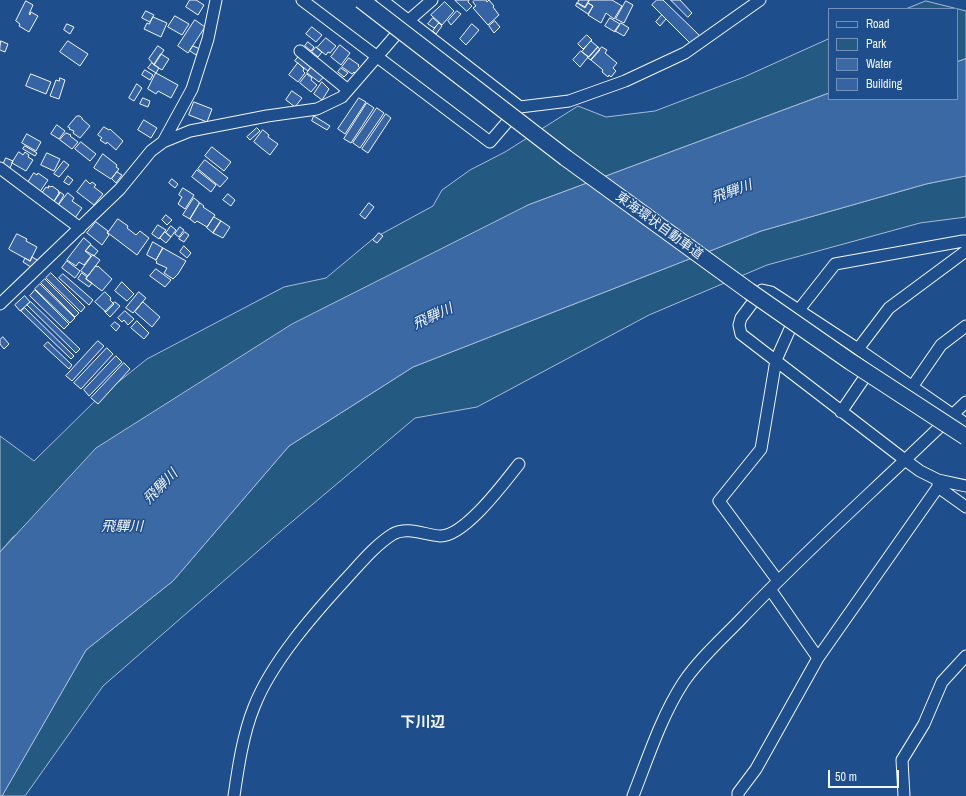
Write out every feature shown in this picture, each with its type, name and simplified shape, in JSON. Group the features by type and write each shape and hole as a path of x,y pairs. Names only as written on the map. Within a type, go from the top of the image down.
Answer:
{"highway":[{"name":"東海環状自動車道","path":"361,0 558,152 735,281 851,362 966,438"}],"street":[{"path":"163,142 192,89 208,39 216,0"},
{"path":"302,0 490,142 520,107 569,101 625,81 685,53 760,0"},
{"path":"382,0 520,107"},
{"path":"0,304 120,189 151,151 163,142 190,131 267,116 317,110 342,97 408,21 432,0"},
{"path":"300,51 348,90"},
{"path":"0,168 80,228"},
{"path":"818,658 774,585 719,500 761,449 776,360 798,311 834,264 966,241"},
{"path":"858,349 889,308 966,251"},
{"path":"966,424 858,349 770,292 762,290 741,318 739,325 741,334 966,507"},
{"path":"912,387 941,345 966,326"},
{"path":"841,412 875,362"},
{"path":"633,796 657,734 675,696 684,681 774,585 966,402"},
{"path":"234,796 239,761 253,708 281,658 314,615 370,553 393,534 402,530 442,536 451,534 466,525 504,484 519,464"},
{"path":"938,484 966,486"},
{"path":"738,796 738,793 756,769 818,658 938,484"},
{"path":"904,796 902,760 924,724 942,682 966,656"}],"green space":[{"path":"926,1 954,8 908,8"},
{"path":"958,9 966,11 966,59 958,62"},
{"path":"828,39 828,93 528,205 13,537 0,552 0,436 34,461 97,399 147,359 284,287 326,278 374,238 433,206 442,190 470,170 505,152 578,106 606,117 655,111 744,77"},
{"path":"966,176 966,217 920,223 767,265 649,315 477,407 415,418 281,531 103,686 25,796 2,796 86,650 173,581 289,446 413,367 761,231 926,184"}],"water":[{"name":"飛驒川","path":"966,59 966,176 926,184 761,231 413,367 289,446 173,581 86,650 2,796 0,796 0,552 96,448 292,324 528,205 828,93 828,100 958,100 958,62"}],"building":[{"path":"190,0 196,0 204,5 198,15 186,7"},
{"path":"455,0 469,0 468,2 472,6 467,11"},
{"path":"475,0 486,0 487,2 489,0 499,15 488,25 473,8 476,6 473,2"},
{"path":"579,0 589,0 585,7 578,3"},
{"path":"590,0 612,0 622,6 614,19 606,13 601,23 588,15 593,6 588,3"},
{"path":"657,0 663,0 700,36 691,44 652,5"},
{"path":"671,0 680,0 692,13 688,17"},
{"path":"26,1 33,5 29,14 30,15 31,12 38,16 29,32 19,26 20,24 16,21"},
{"path":"626,1 633,5 624,23 616,19"},
{"path":"445,2 454,11 442,25 431,15"},
{"path":"577,3 585,8 588,3 593,6 588,14 576,6"},
{"path":"146,11 154,15 150,22 142,18"},
{"path":"457,11 461,14 451,25 448,21"},
{"path":"662,15 666,19 660,26 656,22"},
{"path":"175,16 189,24 182,35 168,27"},
{"path":"153,17 167,23 161,37 144,29"},
{"path":"433,18 439,23 434,28 428,24"},
{"path":"610,18 620,24 615,32 605,26"},
{"path":"195,20 205,27 188,53 178,46"},
{"path":"495,21 500,27 494,33 489,26"},
{"path":"439,23 442,26 436,34 433,31"},
{"path":"621,23 629,28 624,36 615,31"},
{"path":"67,24 74,27 70,34 64,30"},
{"path":"472,24 479,30 466,45 460,39"},
{"path":"312,27 322,35 316,42 306,34"},
{"path":"587,35 592,40 583,49 578,44"},
{"path":"326,38 336,46 326,55 317,48"},
{"path":"1,41 8,44 5,52 0,50"},
{"path":"68,41 88,54 80,66 60,52"},
{"path":"591,41 598,47 589,57 582,52"},
{"path":"308,42 314,47 311,51 305,46"},
{"path":"340,45 350,53 341,65 331,57"},
{"path":"158,46 164,50 154,65 149,59"},
{"path":"193,46 200,49 196,55 190,51"},
{"path":"316,47 322,52 318,57 312,52"},
{"path":"598,47 600,50 591,60 588,58"},
{"path":"602,47 607,50 605,53 617,63 613,68 616,71 611,77 609,75 608,77 602,72 603,70 591,60"},
{"path":"581,51 588,57 580,67 573,60"},
{"path":"161,54 169,59 162,70 154,65"},
{"path":"299,56 312,65 308,71 295,61"},
{"path":"349,58 359,65 358,66 360,68 356,74 354,72 352,74 342,67"},
{"path":"152,63 159,68 156,73 148,68"},
{"path":"298,63 304,69 303,71 305,73 298,82 289,75"},
{"path":"312,66 325,75 319,82 307,73"},
{"path":"341,68 348,73 344,77 338,72"},
{"path":"145,70 153,75 150,80 142,75"},
{"path":"156,73 178,85 171,98 158,91 156,94 148,89"},
{"path":"31,74 51,82 46,94 26,86"},
{"path":"307,74 317,85 311,92 300,83"},
{"path":"60,78 65,80 59,99 50,96 56,80 59,81"},
{"path":"322,82 329,89 322,100 314,94"},
{"path":"137,84 142,88 134,101 129,98"},
{"path":"292,91 302,98 295,107 286,100"},
{"path":"143,98 150,101 148,107 140,104"},
{"path":"359,98 366,102 345,134 338,129"},
{"path":"194,102 212,109 207,122 189,115"},
{"path":"367,103 374,108 351,143 344,139"},
{"path":"377,108 384,113 360,148 353,143"},
{"path":"386,114 391,118 368,153 362,149"},
{"path":"77,116 80,116 90,126 80,138 68,127"},
{"path":"314,116 330,126 327,130 312,121"},
{"path":"144,120 157,128 151,138 138,130"},
{"path":"57,125 65,131 59,139 51,134"},
{"path":"104,127 109,130 110,129 123,141 116,150 107,142 106,144 100,140 102,138 98,135"},
{"path":"257,128 260,131 250,140 247,137"},
{"path":"263,130 269,135 268,137 278,144 270,155 254,142"},
{"path":"66,133 71,135 70,136 78,142 72,149 60,140"},
{"path":"27,134 41,142 36,151 22,143"},
{"path":"81,142 96,154 90,161 75,149"},
{"path":"25,146 37,153 35,156 23,149"},
{"path":"212,147 231,162 224,171 205,156"},
{"path":"19,152 23,155 25,152 29,155 28,157 33,160 26,171 12,163"},
{"path":"47,153 60,159 54,171 41,165"},
{"path":"103,154 117,165 116,167 119,169 111,179 94,168"},
{"path":"6,158 13,161 10,168 3,165"},
{"path":"205,160 228,178 220,187 198,169"},
{"path":"64,161 69,165 59,177 54,174"},
{"path":"197,170 216,185 211,192 192,177"},
{"path":"117,172 122,175 116,183 112,179"},
{"path":"34,173 37,175 38,173 48,180 39,193 27,184"},
{"path":"68,176 73,180 69,185 64,182"},
{"path":"172,179 178,184 175,188 169,183"},
{"path":"86,180 90,184 92,182 96,185 94,187 103,194 94,205 77,192"},
{"path":"49,186 52,186 60,193 53,203 41,194 46,187 48,188"},
{"path":"183,188 194,195 185,209 178,204 182,197 179,195"},
{"path":"60,192 64,195 58,205 54,202"},
{"path":"68,193 74,198 72,201 82,208 75,218 58,206"},
{"path":"228,194 235,200 231,206 223,200"},
{"path":"194,198 199,202 199,204 190,219 183,215"},
{"path":"200,203 204,206 203,207 215,215 207,227 197,221 195,223 190,219"},
{"path":"369,203 374,207 365,219 360,215"},
{"path":"166,215 172,220 167,225 162,220"},
{"path":"214,217 221,221 213,233 207,228"},
{"path":"118,219 128,226 127,228 136,235 140,231 149,238 137,255 108,233"},
{"path":"221,221 230,227 223,238 213,233"},
{"path":"96,222 108,231 107,233 109,235 102,245 87,233"},
{"path":"158,225 166,230 159,239 152,234"},
{"path":"171,226 176,230 171,237 166,233"},
{"path":"180,227 184,230 179,237 175,234"},
{"path":"165,232 171,237 166,243 160,238"},
{"path":"185,232 189,235 184,242 179,239"},
{"path":"379,233 383,236 377,243 373,240"},
{"path":"17,234 27,239 26,241 37,247 30,261 9,249"},
{"path":"84,238 91,244 85,251 91,256 84,265 79,262 76,266 67,260"},
{"path":"153,242 163,248 156,260 147,255"},
{"path":"91,245 98,251 94,256 86,251"},
{"path":"184,246 191,253 187,258 180,252"},
{"path":"163,248 186,261 173,279 164,273 167,268 156,263"},
{"path":"93,255 100,260 88,276 81,271"},
{"path":"32,257 39,261 34,269 23,262 25,258 30,261"},
{"path":"67,261 80,271 75,278 62,268"},
{"path":"96,266 98,266 112,279 102,291 86,279"},
{"path":"156,269 171,280 165,287 150,276"},
{"path":"51,273 85,307 81,312 46,278"},
{"path":"82,273 87,277 86,279 92,283 89,287 78,279"},
{"path":"63,274 93,300 89,305 59,278"},
{"path":"45,279 79,313 75,317 41,283"},
{"path":"122,282 134,294 127,301 115,291"},
{"path":"40,284 75,318 70,323 35,289"},
{"path":"35,290 69,324 64,329 30,296"},
{"path":"105,292 114,304 106,312 95,302"},
{"path":"139,292 146,298 133,313 126,308"},
{"path":"25,296 30,302 20,311 15,305"},
{"path":"31,302 80,349 76,353 27,305"},
{"path":"115,302 120,306 110,317 105,312"},
{"path":"143,302 160,317 152,327 135,312"},
{"path":"25,308 74,356 71,359 21,311"},
{"path":"125,311 134,319 128,325 124,320 122,322 118,318"},
{"path":"137,321 149,333 144,339 131,328"},
{"path":"115,322 120,326 116,331 111,326"},
{"path":"3,337 9,344 4,349 0,344 0,340"},
{"path":"98,341 104,346 72,381 66,376"},
{"path":"48,342 72,365 69,369 44,346"},
{"path":"107,348 113,354 81,389 74,383"},
{"path":"116,356 122,362 89,396 84,390"},
{"path":"124,363 130,369 98,404 91,398"}],"district":[{"name":"下川辺","path":"423,723"}],"water label":[{"name":"飛騨川","path":"732,192"},
{"name":"飛騨川","path":"433,317"},
{"name":"飛騨川","path":"161,487"}]}
